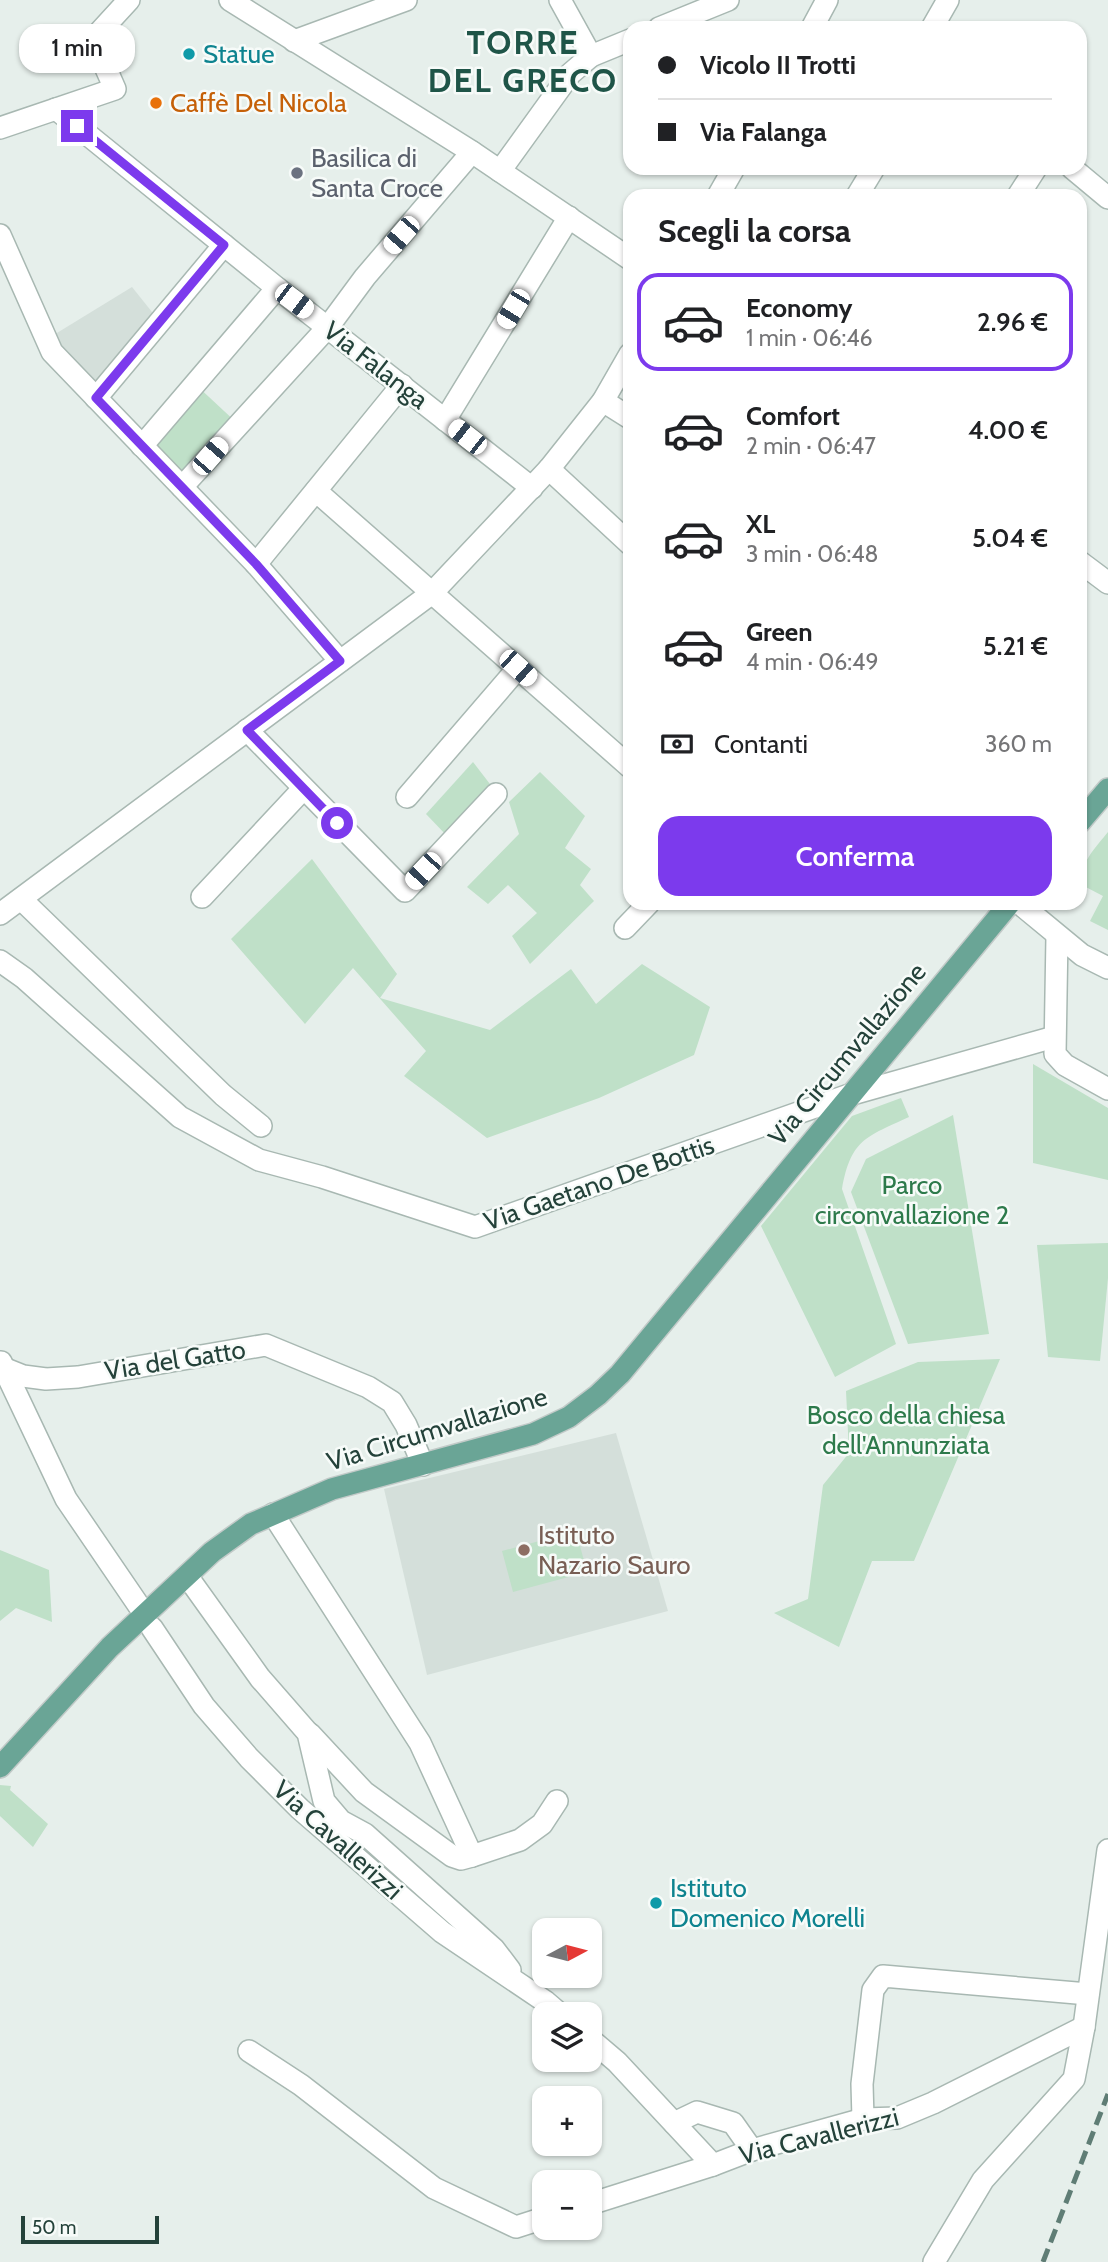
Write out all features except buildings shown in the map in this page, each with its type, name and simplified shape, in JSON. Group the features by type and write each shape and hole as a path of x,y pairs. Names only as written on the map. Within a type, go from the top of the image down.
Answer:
{"main road":[{"path":"1087,814 1108,789"},
{"name":"Via Circumvallazione","path":"0,1767 110,1647 212,1552 251,1524 332,1489 533,1434 569,1417 598,1395 620,1374 1004,910"}],"street":[{"path":"0,128 109,92 115,87 97,48 96,37 129,0"},
{"path":"230,0 260,7 294,41 472,152 623,254"},
{"path":"294,41 406,0"},
{"path":"559,0 592,56"},
{"path":"676,21 728,0"},
{"path":"816,21 827,0"},
{"path":"936,21 948,0"},
{"path":"500,171 570,74 592,56 623,43"},
{"name":"Via Falanga","path":"56,108 277,288 532,488"},
{"path":"182,488 328,327 365,277 472,152"},
{"path":"1080,175 1108,198"},
{"path":"445,419 569,217"},
{"path":"0,235 51,352 256,564 340,661"},
{"path":"96,398 224,245"},
{"path":"142,446 277,288"},
{"path":"0,914 10,899 247,730 432,593 549,469 603,401 623,366"},
{"path":"256,564 402,385"},
{"path":"603,401 623,414"},
{"path":"549,469 623,538"},
{"path":"316,491 623,761"},
{"path":"1087,567 1108,583"},
{"path":"407,797 518,668"},
{"path":"247,730 405,891 496,794"},
{"path":"202,898 303,789"},
{"path":"10,899 223,1095 261,1126"},
{"path":"625,928 642,910"},
{"path":"1027,910 1082,955 1108,968"},
{"path":"1057,936 1055,1054 1065,1065 1108,1089"},
{"name":"Via Gaetano De Bottis","path":"0,961 24,978 180,1117 259,1160 322,1177 475,1227 849,1095 1054,1037"},
{"name":"Via del Gatto","path":"2,1364 23,1376 67,1378 266,1345 368,1387 392,1402 406,1425 423,1465"},
{"path":"2,1364 66,1499 139,1606"},
{"path":"274,1514 420,1743 472,1856"},
{"path":"187,1576 260,1678 308,1733 365,1792 452,1856 461,1859 520,1840 542,1824 557,1801"},
{"name":"Via Cavallerizzi","path":"152,1628 204,1706 249,1758 300,1809 442,1931 545,2002"},
{"path":"308,1733 324,1801 341,1821 365,1834 494,1949 516,1981"},
{"path":"934,2262 983,2180 1074,2079 1084,2027 1108,1850"},
{"path":"863,2119 862,2084 873,1990 883,1976 1088,1994"},
{"name":"Via Cavallerizzi","path":"602,2049 713,2165 752,2150 863,2119 897,2118 933,2103 1084,2027"},
{"path":"249,2051 301,2085 434,2188 516,2227 532,2222"},
{"path":"674,2123 696,2112 733,2123 752,2150"},
{"path":"602,2200 713,2165"}],"shaded area":[{"path":"132,287 156,317 93,395 52,336"},
{"name":"Istituto Nazario Sauro","path":"616,1433 668,1611 427,1675 384,1489"}],"green space":[{"path":"195,384 238,424 182,487 142,446"},
{"path":"473,762 493,788 449,838 426,814"},
{"path":"540,772 585,816 565,848 591,869 580,885 594,901 530,964 512,936 537,913 508,885 488,904 467,887 519,834 509,802"},
{"path":"1108,832 1108,930 1090,921 1103,896 1087,888 1087,860"},
{"path":"312,859 397,974 380,998 490,1030 571,969 596,1004 642,964 710,1007 694,1055 599,1098 487,1138 404,1076 426,1051 353,968 305,1024 231,939"},
{"path":"1033,1064 1108,1108 1108,1180 1033,1163"},
{"path":"901,1098 909,1117 871,1135 863,1142 850,1159 842,1189 896,1344 835,1377 761,1226 852,1116"},
{"name":"Parco circonvallazione 2","path":"953,1115 989,1334 908,1344 851,1192 866,1159"},
{"path":"1108,1243 1108,1278 1100,1361 1048,1357 1037,1245"},
{"name":"Bosco della chiesa dell'Annunziata","path":"1000,1359 914,1561 872,1561 839,1647 774,1613 808,1599 823,1485 849,1453 846,1391 918,1362"},
{"path":"576,1531 587,1572 513,1592 502,1551"},
{"path":"0,1550 49,1570 52,1622 16,1608 0,1621"},
{"path":"0,1785 11,1786 10,1790 48,1824 33,1847 0,1816"}],"railway":[{"path":"1043,2262 1108,2094"}],"place":[{"name":"Statue","path":"189,54"},
{"name":"Caffè Del Nicola","path":"156,103"},
{"name":"Basilica di Santa Croce","path":"297,173"},
{"name":"Istituto Nazario Sauro","path":"524,1550"},
{"name":"Istituto Domenico Morelli","path":"656,1903"}],"district":[{"name":"TORRE DEL GRECO","path":"523,61"}],"route":[{"path":"77,126 224,245 96,398 256,564 340,661 247,730 337,823"}]}
